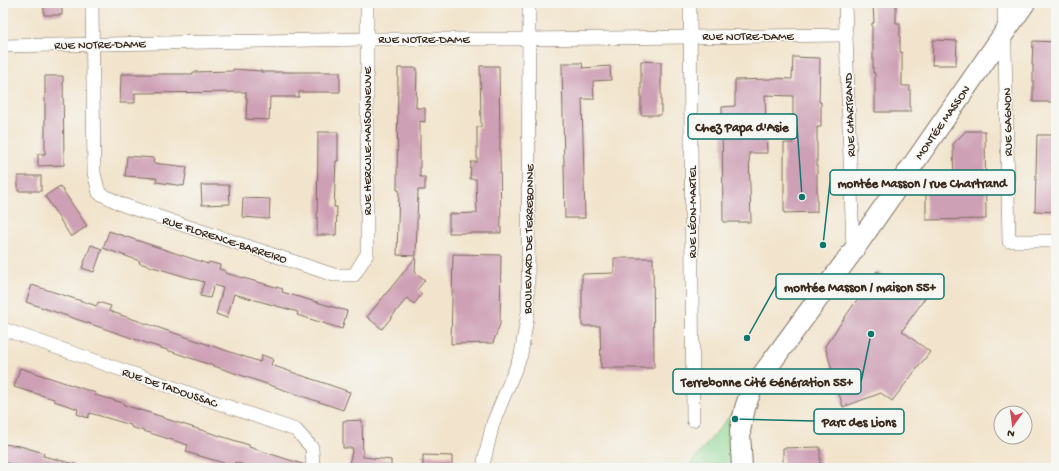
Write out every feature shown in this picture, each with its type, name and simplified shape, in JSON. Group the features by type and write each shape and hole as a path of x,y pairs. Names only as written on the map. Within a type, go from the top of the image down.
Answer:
{"main road":[{"name":"MONTÉE MASSON","path":"742,468 740,431 744,408 751,390 853,251 1025,3"}],"street":[{"path":"92,3 92,45"},
{"name":"RUE HERCULE-MAISONNEUVE","path":"354,275 367,254 367,3"},
{"name":"BOULEVARD DE TERREBONNE","path":"484,468 484,460 493,423 521,355 528,312 529,3"},
{"name":"RUE LÉON-MARTEL","path":"690,3 693,420"},
{"name":"RUE CHARTRAND","path":"845,3 853,251"},
{"name":"RUE GAGNON","path":"1004,3 1009,241 1056,241"},
{"name":"RUE NOTRE-DAME","path":"3,46 367,39 846,36"},
{"name":"RUE FLORENCE-BARREIRO","path":"92,45 94,173 99,193 123,205 334,275 354,275"},
{"name":"RUE DE TADOUSSAC","path":"3,329 296,430 312,448 312,468"}],"green space":[{"path":"751,390 742,468 687,468"}],"building":[{"path":"44,3 62,3 62,15 44,15"},
{"path":"873,3 896,3 896,23 900,23 902,86 910,86 910,112 875,112 875,73 873,73 872,44 872,23 874,23"},
{"path":"933,40 957,41 956,65 932,65"},
{"path":"1033,41 1056,42 1056,102 1033,102"},
{"path":"793,57 820,58 819,102 821,102 821,127 817,127 817,212 784,213 784,143 793,143 793,96 765,95 767,153 749,153 751,222 723,222 722,107 735,106 735,80 771,78 792,79"},
{"path":"641,61 661,62 661,115 641,115"},
{"path":"562,63 582,63 583,68 610,66 611,80 593,81 594,99 582,99 585,218 565,218"},
{"path":"480,66 499,66 501,233 449,233 449,214 477,213 476,179 470,179 471,162 477,162 477,127 481,127"},
{"path":"398,68 417,68 416,108 425,108 425,122 420,121 420,177 425,177 425,190 418,190 416,256 397,255 399,190 397,190"},
{"path":"233,69 262,71 261,72 340,72 340,92 299,92 299,97 270,97 269,120 246,119 246,92 135,93 135,103 120,103 121,74 193,74 193,72 233,71"},
{"path":"45,76 63,76 64,165 38,166 38,154 45,154"},
{"path":"966,131 985,131 986,219 926,220 926,189 954,189 953,144"},
{"path":"318,132 338,132 338,161 336,161 334,207 337,207 336,235 317,235"},
{"path":"1037,135 1056,135 1056,212 1035,211"},
{"path":"127,156 154,158 153,163 187,167 184,186 156,182 157,178 125,176"},
{"path":"18,176 41,176 41,191 18,191"},
{"path":"201,185 229,185 230,204 202,205"},
{"path":"60,186 87,226 71,237 45,196"},
{"path":"243,198 270,199 269,219 242,217"},
{"path":"109,231 208,264 209,262 220,265 219,269 226,271 225,273 283,289 282,292 347,311 342,329 297,315 298,312 234,294 227,318 216,314 223,288 214,285 210,298 200,296 204,282 139,263 140,261 103,248"},
{"path":"91,245 102,249 94,272 82,268"},
{"path":"453,254 501,255 500,324 493,343 451,344"},
{"path":"416,257 415,272 425,280 417,290 422,294 414,304 407,298 382,329 367,317"},
{"path":"614,258 653,258 654,368 601,368 600,326 582,326 582,274 614,273"},
{"path":"877,271 901,286 906,279 927,295 902,331 930,352 892,401 881,393 843,407 825,346"},
{"path":"32,285 97,306 98,302 111,306 109,311 260,362 262,355 273,359 271,365 350,392 343,410 26,302"},
{"path":"20,368 96,393 95,395 124,403 124,405 249,445 249,447 305,465 305,468 253,468 235,462 234,466 186,452 188,445 131,427 131,425 90,413 88,418 77,414 78,409 54,401 54,399 14,387"},
{"path":"362,420 363,457 391,460 391,468 348,468 353,448 343,448 343,421"},
{"path":"3,444 20,446 44,453 43,456 75,464 75,468 26,468 3,462"},
{"path":"820,447 820,468 788,468 788,465 783,465 783,448"},
{"path":"423,455 452,456 452,468 423,468"}],"place":[{"name":"Chez Papa d'Asie","path":"802,197"},
{"name":"montée Masson / rue Chartrand","path":"823,245"},
{"name":"Terrebonne Cité Génération 55+","path":"871,334"},
{"name":"montée Masson / maison 55+","path":"747,338"},
{"name":"Parc des Lions","path":"735,419"}]}
